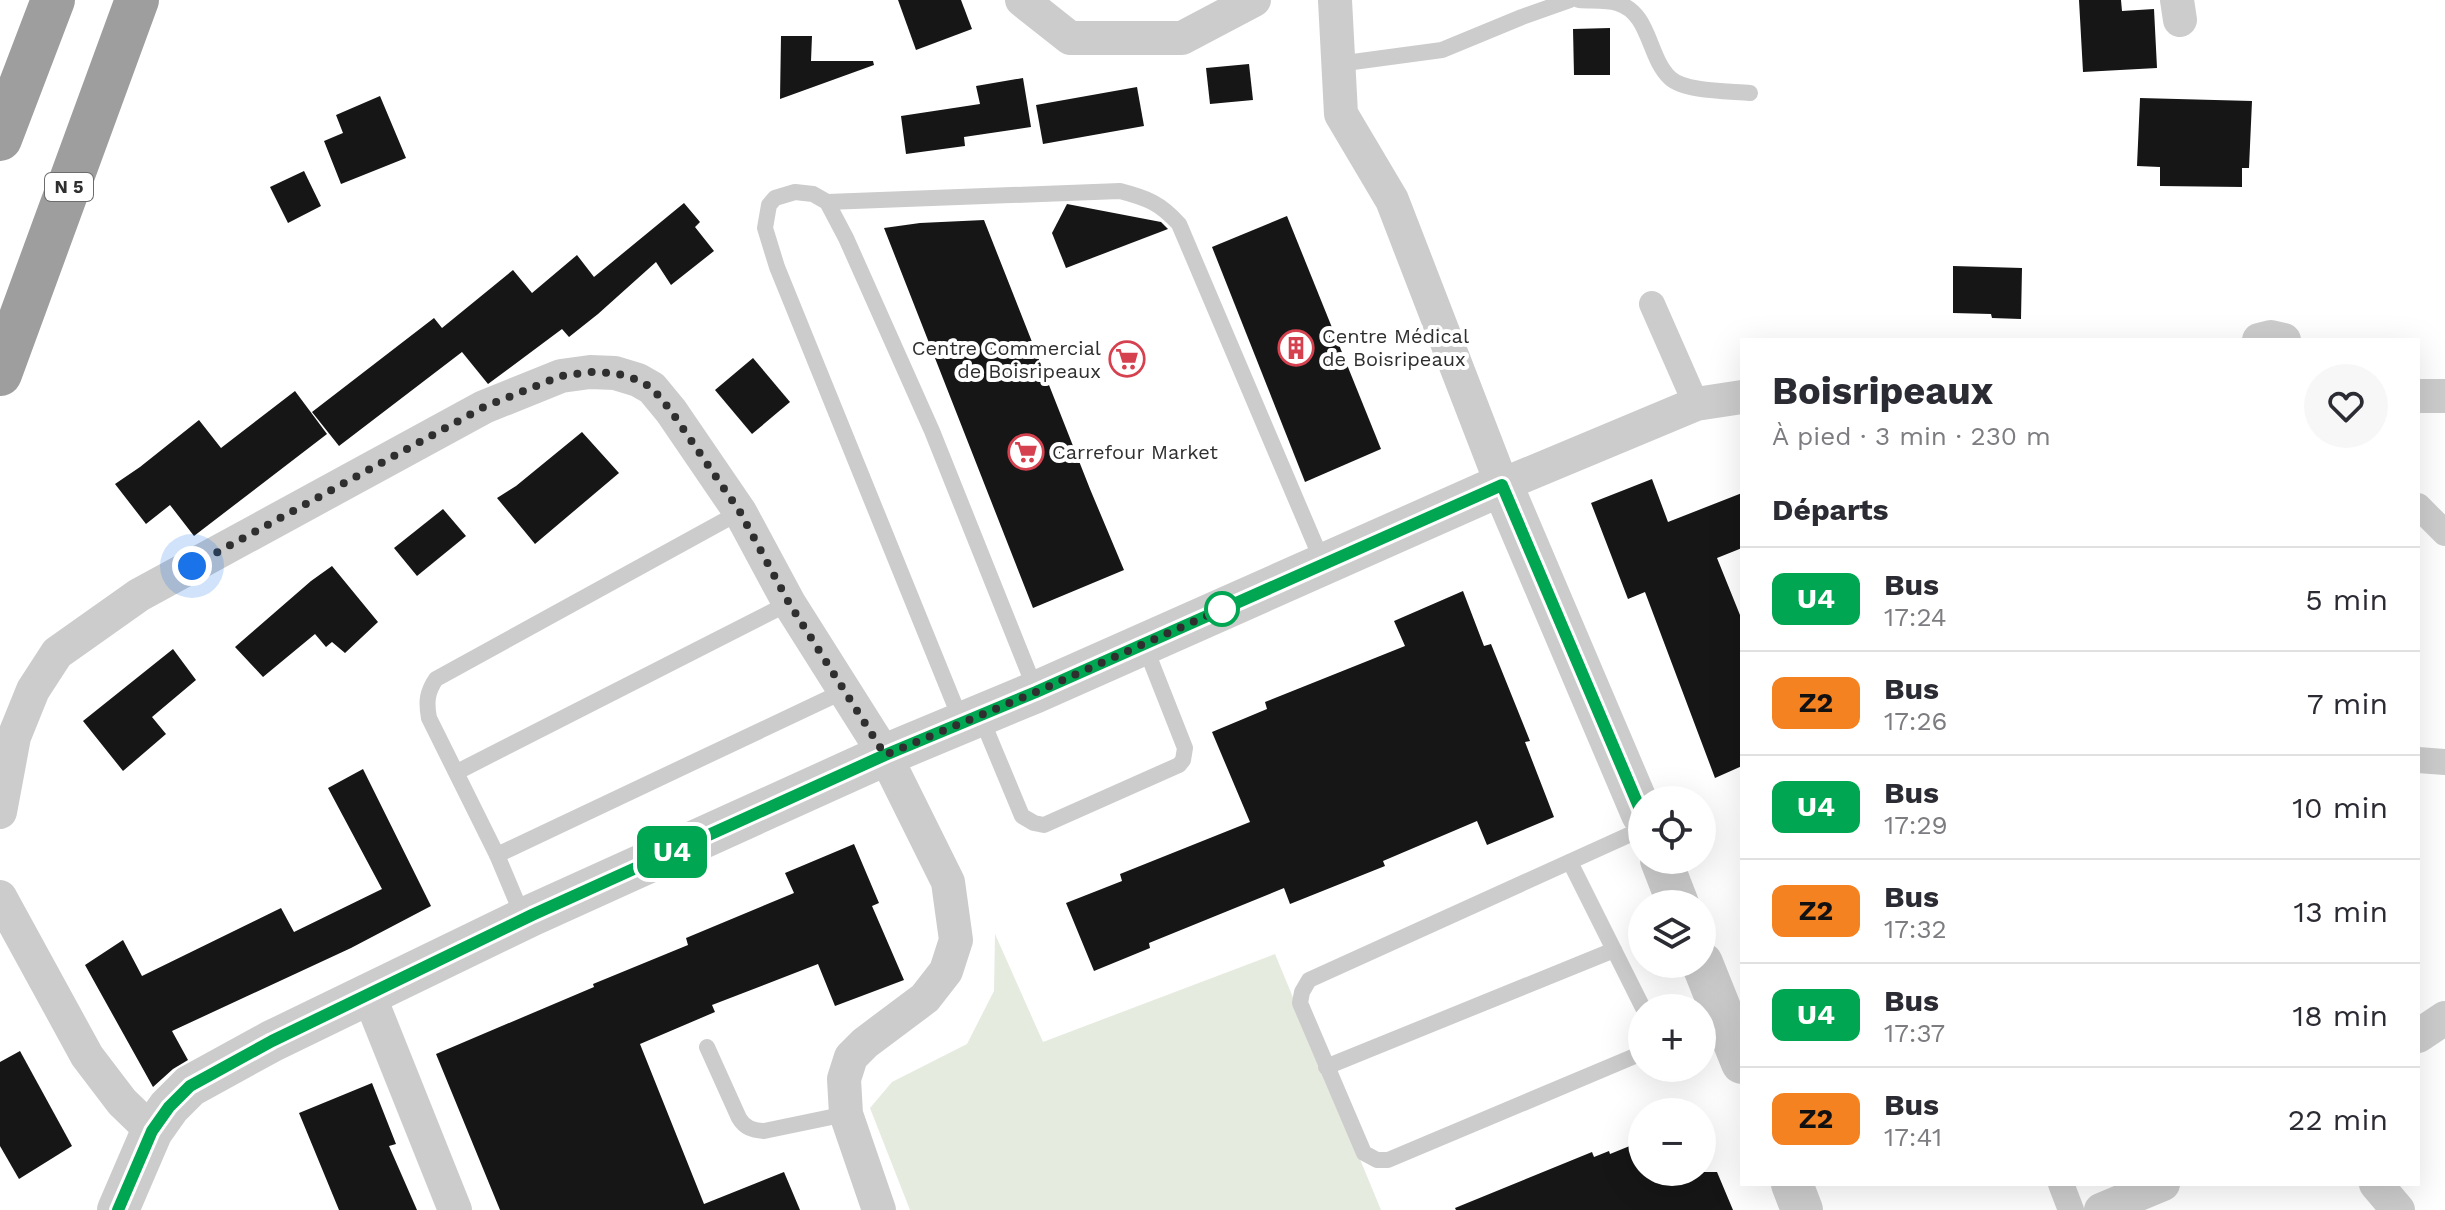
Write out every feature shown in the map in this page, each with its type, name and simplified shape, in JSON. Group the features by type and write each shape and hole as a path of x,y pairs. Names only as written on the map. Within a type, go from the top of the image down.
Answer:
{"highway":[{"path":"0,139 53,0"},
{"name":"N 5","path":"0,374 137,0"}],"street":[{"path":"1022,0 1070,38 1182,38 1254,0"},
{"path":"1335,0 1341,114 1392,200 1502,485 1630,786"},
{"path":"1652,304 1696,404"},
{"path":"0,812 14,737 33,690 57,653 139,595 484,407 561,376 615,373 638,380 652,388 671,411 733,501 789,603 885,755 948,882 956,940 946,971 925,998 851,1057 844,1079 846,1114 879,1210"},
{"path":"2420,396 2445,396"},
{"path":"118,1210 152,1131 169,1107 190,1086 272,1041 524,919 885,755 1036,692 1502,485 1696,404 1740,397"},
{"path":"2420,508 2445,533"},
{"path":"2420,760 2445,762"},
{"path":"0,897 87,1056 122,1102 152,1131"},
{"path":"1706,978 1719,1022 1740,1059"},
{"path":"369,995 455,1210"},
{"path":"2420,1035 2445,1018"},
{"path":"1793,1186 1802,1210"},
{"path":"2062,1186 2071,1210"},
{"path":"2101,1210 2158,1186"},
{"path":"2378,1186 2398,1210"}],"lane":[{"path":"1338,64 1442,50 1570,0"},
{"path":"1579,0 1618,3 1641,19 1653,53 1671,79 1691,87 1750,93"},
{"path":"1143,643 1185,748 1183,760 1179,765 1044,825 1022,816 971,719 777,267 765,228 769,205 775,198 795,192 813,194 827,202 1120,191 1146,198 1165,209 1179,224 1324,565"},
{"path":"827,202 932,431 1036,692"},
{"path":"524,919 497,855 429,718 426,706 428,691 436,679 733,501"},
{"path":"457,772 789,603"},
{"path":"497,855 844,691"},
{"path":"1628,835 1309,980 1300,1003 1364,1153 1377,1160 1388,1160 1628,1059"},
{"path":"1570,862 1636,994"},
{"path":"1326,1067 1614,950"},
{"path":"707,1047 744,1126 764,1131 846,1114"}],"shaded area":[{"path":"995,934 1043,1042 1275,954 1381,1210 910,1210 870,1108 892,1082 967,1044 994,991"}],"building":[{"path":"898,0 961,0 972,29 916,50"},
{"path":"2079,0 2121,0 2122,11 2154,9 2157,68 2083,72"},
{"path":"1610,28 1610,75 1574,75 1573,29"},
{"path":"781,36 812,36 811,61 873,61 874,65 780,99"},
{"path":"1249,64 1253,100 1210,104 1206,68"},
{"path":"1023,78 1031,127 964,137 965,146 906,154 901,116 980,104 976,86"},
{"path":"1137,87 1144,126 1043,144 1036,105"},
{"path":"380,96 406,158 341,184 324,141 343,133 336,115"},
{"path":"2140,98 2252,101 2249,168 2242,168 2242,187 2160,186 2160,167 2137,166"},
{"path":"304,171 321,206 288,223 270,187"},
{"path":"684,203 700,222 695,227 714,251 671,285 656,262 569,337 562,329 488,384 462,352 339,446 312,412 434,318 442,328 513,270 532,293 577,255 594,277"},
{"path":"1067,204 1161,222 1168,229 1066,268 1052,233"},
{"name":"Centre Médical de Boisripeaux","path":"1287,216 1381,449 1305,482 1212,247"},
{"path":"984,220 1124,570 1033,608 884,228"},
{"path":"1953,266 2022,268 2021,319 1953,313"},
{"path":"753,358 790,402 752,434 715,390"},
{"path":"295,391 327,434 194,536 170,505 146,524 115,484 199,420 221,448"},
{"path":"582,432 619,473 535,544 497,498"},
{"path":"1652,479 1668,522 1740,494 1740,549 1717,558 1740,615 1740,767 1715,778 1645,592 1628,599 1591,503"},
{"path":"443,509 466,536 417,576 394,548"},
{"path":"332,566 378,622 345,653 332,642 326,647 315,634 263,677 235,647"},
{"path":"1463,591 1484,646 1491,644 1530,741 1525,742 1554,817 1487,845 1477,821 1383,861 1385,866 1290,904 1284,888 1149,943 1150,948 1094,971 1066,903 1122,881 1120,874 1250,822 1212,732 1267,709 1265,702 1405,646 1394,621"},
{"path":"173,649 196,680 152,717 166,734 123,771 83,721"},
{"path":"363,769 431,906 351,948 172,1031 188,1060 153,1087 85,965 123,940 142,976 281,908 294,932 382,889 328,788"},
{"path":"854,844 879,903 872,906 904,980 835,1006 818,964 712,1005 715,1012 640,1044 704,1204 784,1172 800,1210 500,1210 436,1054 688,945 686,938 794,893 785,873"},
{"path":"20,1051 72,1146 19,1179 0,1146 0,1062"},
{"path":"372,1083 396,1144 389,1146 417,1210 339,1210 299,1113"},
{"path":"1628,1147 1628,1186 1716,1186 1717,1172 1733,1210 1455,1208 1592,1152 1594,1157 1609,1151 1610,1154"}],"bus line":[{"name":"U4","path":"118,1210 152,1131 169,1107 190,1086 272,1041 532,915 885,755 1036,692 1502,485 1630,786"}],"place":[{"name":"Centre Médical de Boisripeaux","path":"1296,348"},
{"name":"Centre Commercial de Boisripeaux","path":"1127,359"},
{"name":"Carrefour Market","path":"1026,452"}],"route":[{"path":"192,566 484,407 561,376 615,373 652,388 671,411 740,512 789,603 885,755 1222,609"}]}
